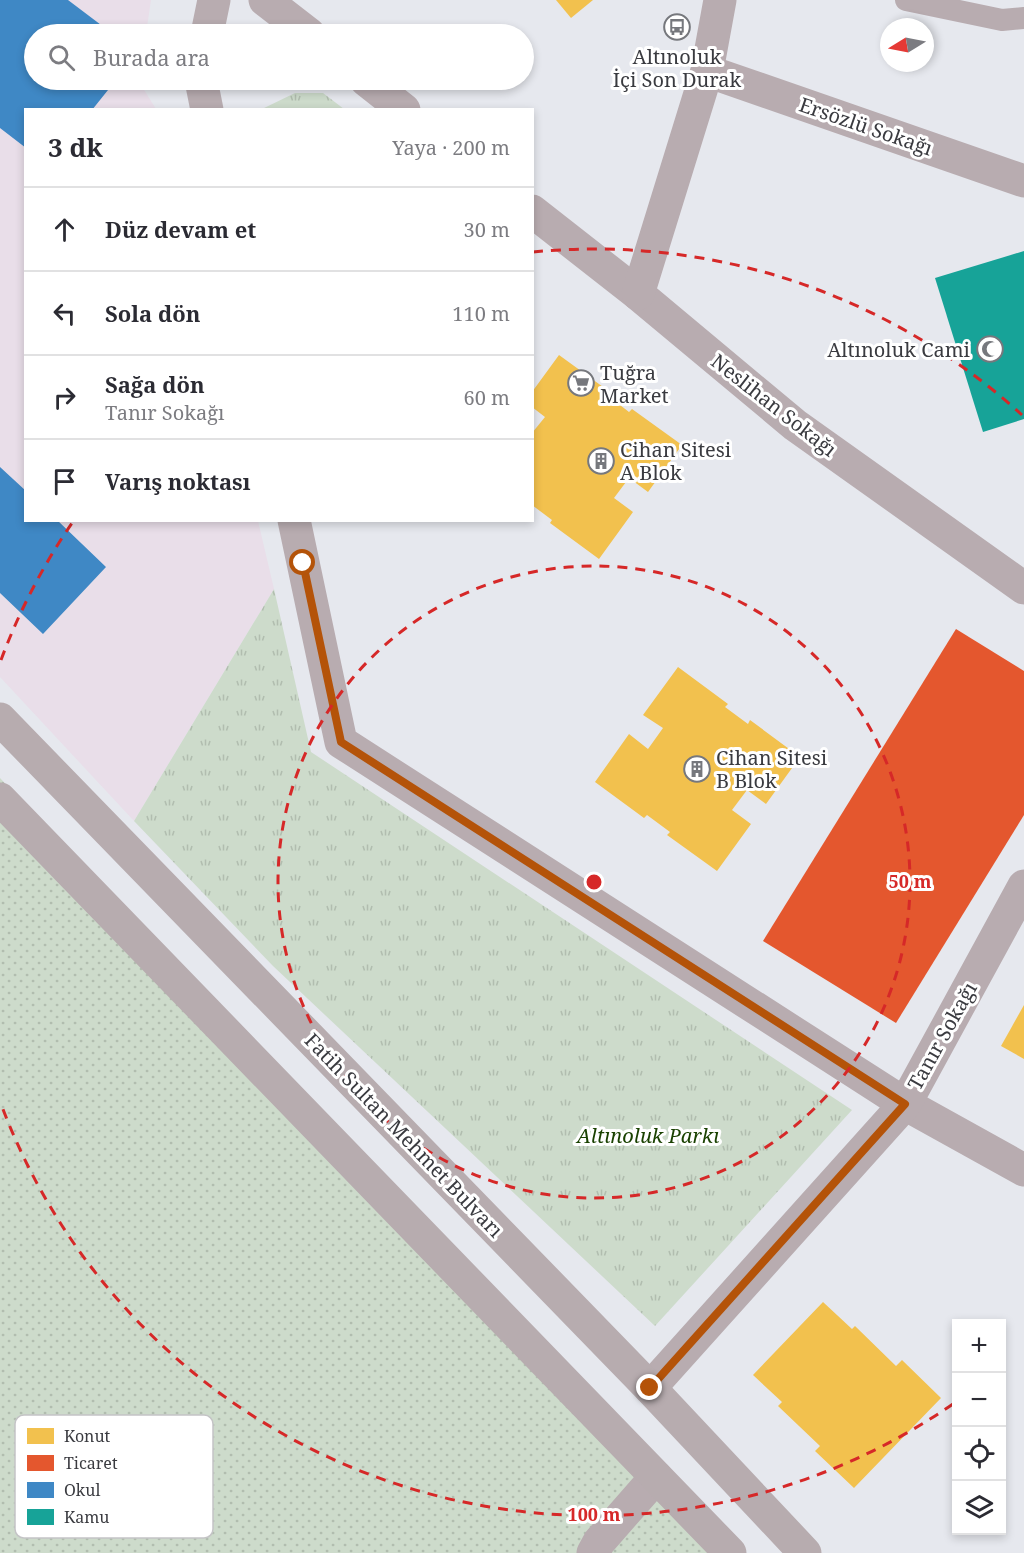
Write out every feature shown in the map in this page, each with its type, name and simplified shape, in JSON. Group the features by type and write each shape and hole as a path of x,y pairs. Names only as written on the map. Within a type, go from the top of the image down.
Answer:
{"main road":[{"name":"Fatih Sultan Mehmet Bulvarı","path":"0,719 650,1388 805,1553"},
{"path":"0,799 730,1553"}],"street":[{"path":"209,24 214,0"},
{"path":"265,0 296,24"},
{"path":"638,294 707,70 720,0"},
{"name":"Ersözlü Sokağı","path":"707,70 1024,181"},
{"path":"203,90 207,108"},
{"path":"379,90 401,108"},
{"name":"Neslihan Sokağı","path":"534,213 638,294 795,425 1024,588"},
{"path":"294,522 341,742 905,1104 1024,1170"},
{"name":"Tanır Sokağı","path":"650,1388 905,1104 1024,886"},
{"path":"593,1553 599,1542 656,1477"}],"lane":[{"path":"906,0 1002,20 1024,18"}],"shaded area":[{"path":"0,0 151,0 147,24 24,24 24,90 144,90 155,108 24,108 24,522 258,522 274,589 134,821 0,677"}],"green space":[{"path":"295,93 323,93 343,108 264,108"},
{"name":"Altınoluk Parkı","path":"274,589 311,752 852,1110 655,1326 273,966 134,821"},
{"path":"0,778 726,1553 0,1553"}],"building: Konut":[{"path":"556,0 593,0 571,18"},
{"name":"Cihan Sitesi A Blok","path":"559,355 610,392 607,395 629,412 632,409 682,445 648,492 629,478 614,498 633,512 599,559 550,523 552,520 534,506 534,431 545,417 534,409 534,389"},
{"name":"Cihan Sitesi B Blok","path":"678,667 728,704 725,707 748,724 750,720 800,757 766,804 747,790 732,810 751,824 717,871 667,835 670,832 647,815 644,818 595,782 629,734 648,749 663,728 643,715"},
{"path":"1024,1005 1024,1059 1001,1046"},
{"path":"823,1302 852,1329 855,1326 896,1366 902,1360 941,1398 854,1488 815,1451 820,1446 778,1406 782,1402 753,1375"}],"building: Ticaret":[{"path":"956,629 1024,671 1024,815 896,1023 763,941"}],"building: Okul":[{"path":"0,0 68,0 100,24 24,24 24,90 108,90 94,108 24,108 24,146 0,128"},
{"path":"0,467 24,489 24,522 59,522 106,567 43,634 0,593"}],"building: Kamu":[{"name":"Altınoluk Cami","path":"1024,251 1024,419 983,432 935,278"}],"place":[{"name":"Altınoluk İçi Son Durak","path":"677,27"},
{"name":"Altınoluk Cami","path":"990,349"},
{"name":"Tuğra Market","path":"581,383"},
{"name":"Cihan Sitesi A Blok","path":"601,461"},
{"name":"Cihan Sitesi B Blok","path":"697,769"}],"route":[{"path":"303,563 341,742 905,1104 650,1388"}]}
